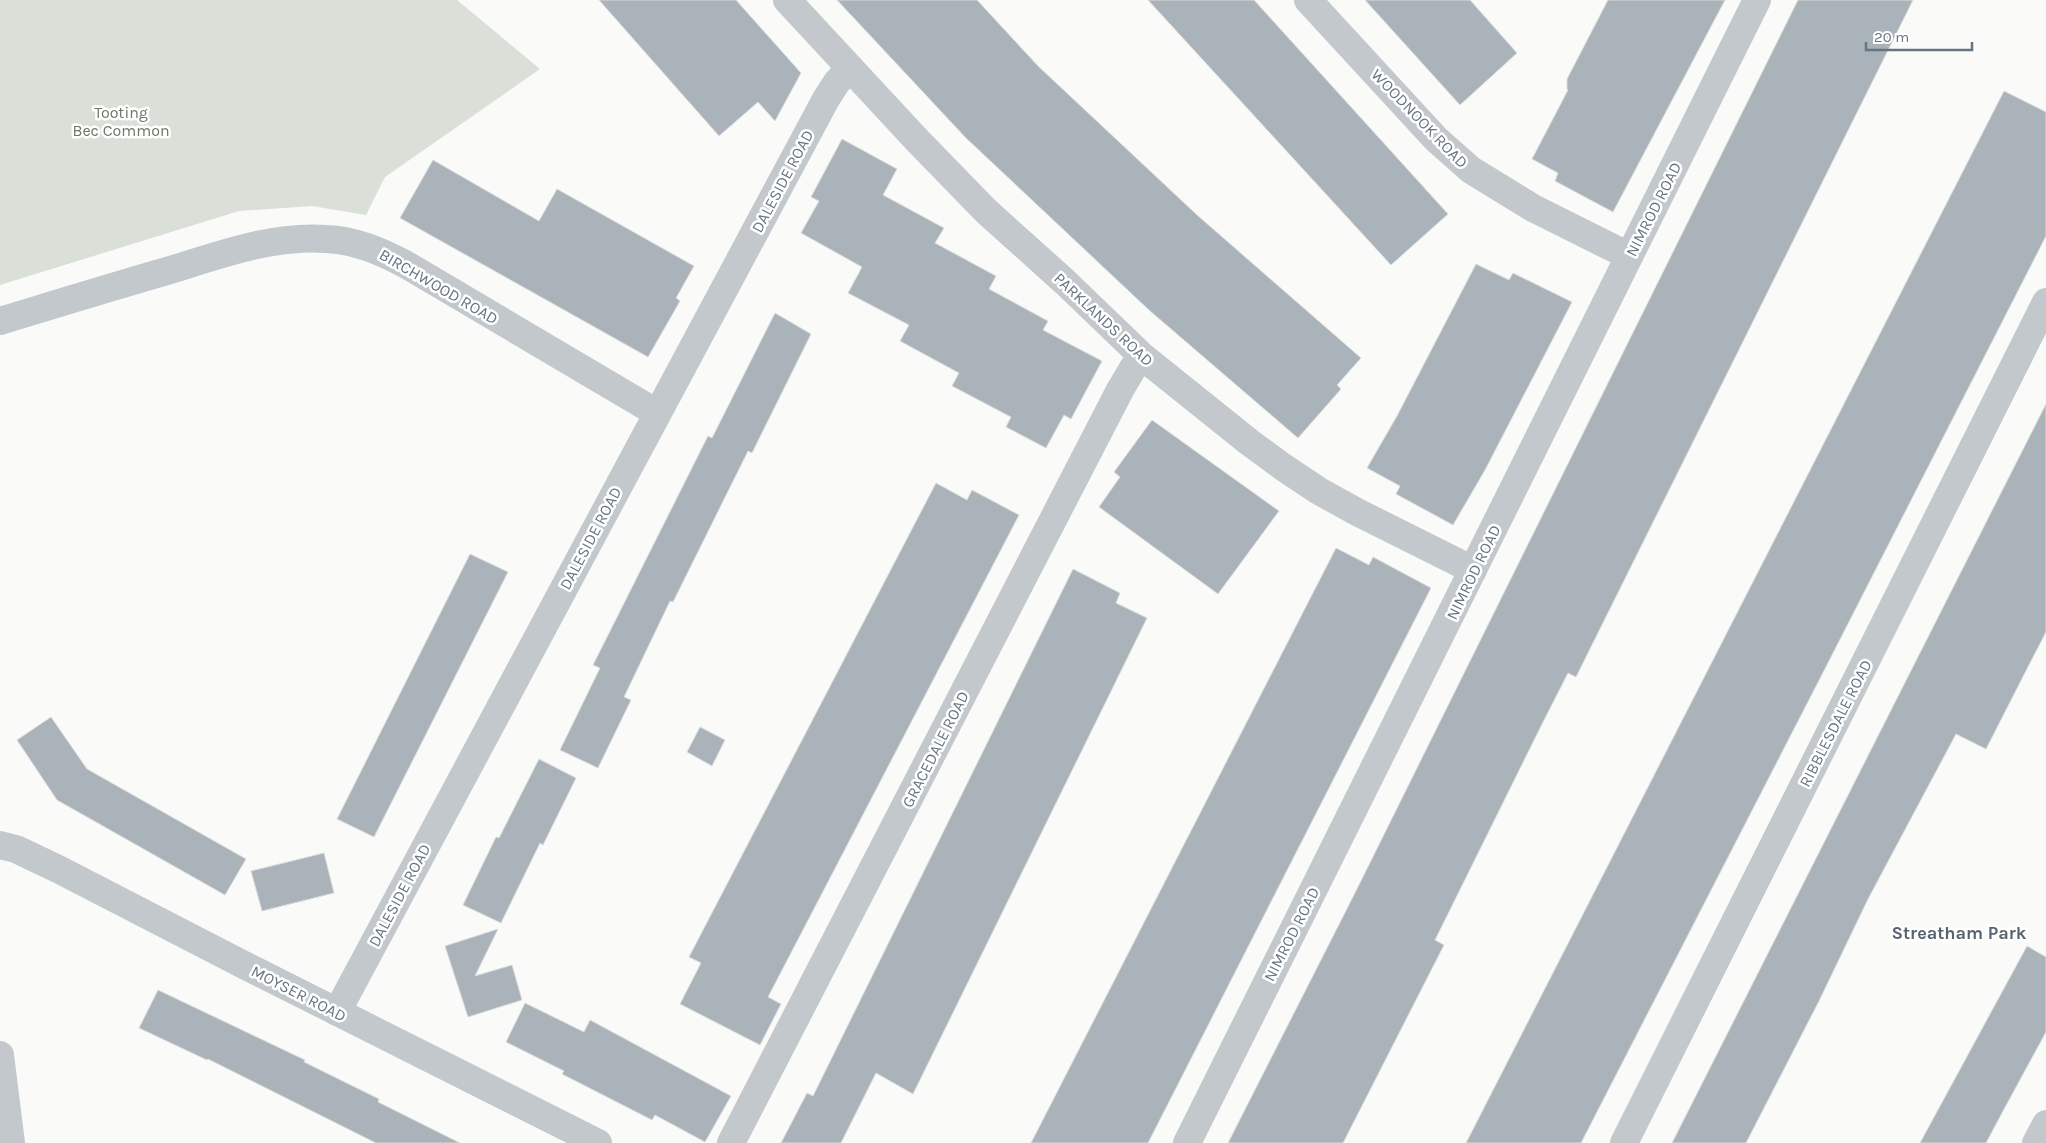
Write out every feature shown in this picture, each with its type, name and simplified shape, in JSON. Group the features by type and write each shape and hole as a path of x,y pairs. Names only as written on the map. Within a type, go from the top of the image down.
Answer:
{"street":[{"name":"PARKLANDS ROAD","path":"787,0 986,211 1065,282 1143,357 1249,442 1312,486 1357,512 1473,570"},
{"name":"WOODNOOK ROAD","path":"1308,0 1436,139 1471,170 1533,208 1630,256"},
{"name":"NIMROD ROAD","path":"1187,1143 1757,0"},
{"name":"DALESIDE ROAD","path":"337,1012 826,99 850,68"},
{"name":"BIRCHWOOD ROAD","path":"0,321 238,249 293,240 327,239 353,242 377,249 398,260 657,413"},
{"name":"RIBBLESDALE ROAD","path":"1624,1143 2046,302"},
{"name":"GRACEDALE ROAD","path":"731,1143 1120,390 1133,368 1143,357"},
{"name":"MOYSER ROAD","path":"0,845 16,849 58,869 598,1143"},
{"path":"0,1055 11,1143"},
{"path":"2036,1143 2046,1124"}],"green space":[{"name":"Tooting Bec Common","path":"0,0 457,0 540,69 385,177 366,215 312,206 239,211 0,285"}],"building":[{"path":"599,0 736,0 801,73 775,121 758,102 719,136"},
{"path":"837,0 977,0 1038,66 1197,215 1361,358 1337,385 1341,389 1298,438 1149,310 966,138"},
{"path":"1148,0 1254,0 1448,214 1391,265"},
{"path":"1365,0 1470,0 1517,53 1460,105"},
{"path":"1608,0 1725,0 1613,212 1555,181 1558,173 1532,159 1568,90 1567,79"},
{"path":"1798,0 1913,0 1576,677 1568,673 1543,722 1435,940 1444,945 1343,1143 1228,1143 1356,891"},
{"path":"2004,91 2046,112 2046,236 1832,655 1581,1143 1466,1143"},
{"path":"842,139 897,169 883,195 944,228 935,243 996,276 989,289 1048,321 1043,330 1102,361 1071,419 1064,415 1046,448 1006,427 1011,417 952,386 959,373 900,341 909,325 848,293 862,267 801,233 819,201 811,197"},
{"path":"433,160 539,221 557,189 694,266 676,298 680,301 648,357 400,218"},
{"path":"1476,264 1509,280 1513,273 1572,302 1485,470 1453,525 1396,494 1400,486 1367,468 1397,416"},
{"path":"775,313 811,334 752,453 748,451 673,602 670,601 624,697 631,700 598,768 560,750 600,668 593,665 708,436 712,438"},
{"path":"2046,404 2046,632 1986,749 1956,734 1868,899 1819,1001 1746,1143 1672,1143"},
{"path":"1152,420 1279,511 1218,594 1099,507 1120,477 1114,472"},
{"path":"936,483 967,500 972,490 1019,515 768,997 781,1004 760,1045 680,1004 701,963 689,957"},
{"path":"1336,548 1369,565 1373,557 1431,588 1148,1143 1031,1143"},
{"path":"470,554 508,572 374,837 337,819"},
{"path":"1073,569 1120,593 1116,603 1147,618 913,1094 876,1073 841,1143 781,1143 807,1093 813,1096"},
{"path":"51,717 87,769 246,859 225,895 57,800 17,740"},
{"path":"700,727 725,740 712,766 687,752"},
{"path":"539,759 576,778 543,845 540,843 501,923 463,905 496,837 499,838"},
{"path":"324,853 334,893 262,911 251,871"},
{"path":"498,929 475,976 512,965 522,1000 468,1017 445,946"},
{"path":"2027,946 2046,957 2046,1032 1986,1143 1920,1143"},
{"path":"158,990 305,1060 304,1062 379,1099 378,1102 460,1143 376,1143 208,1059 139,1028"},
{"path":"525,1003 584,1032 590,1020 731,1096 705,1142 655,1115 652,1120 562,1074 564,1071 506,1042"}],"district":[{"name":"Streatham Park","path":"1959,933"}]}
